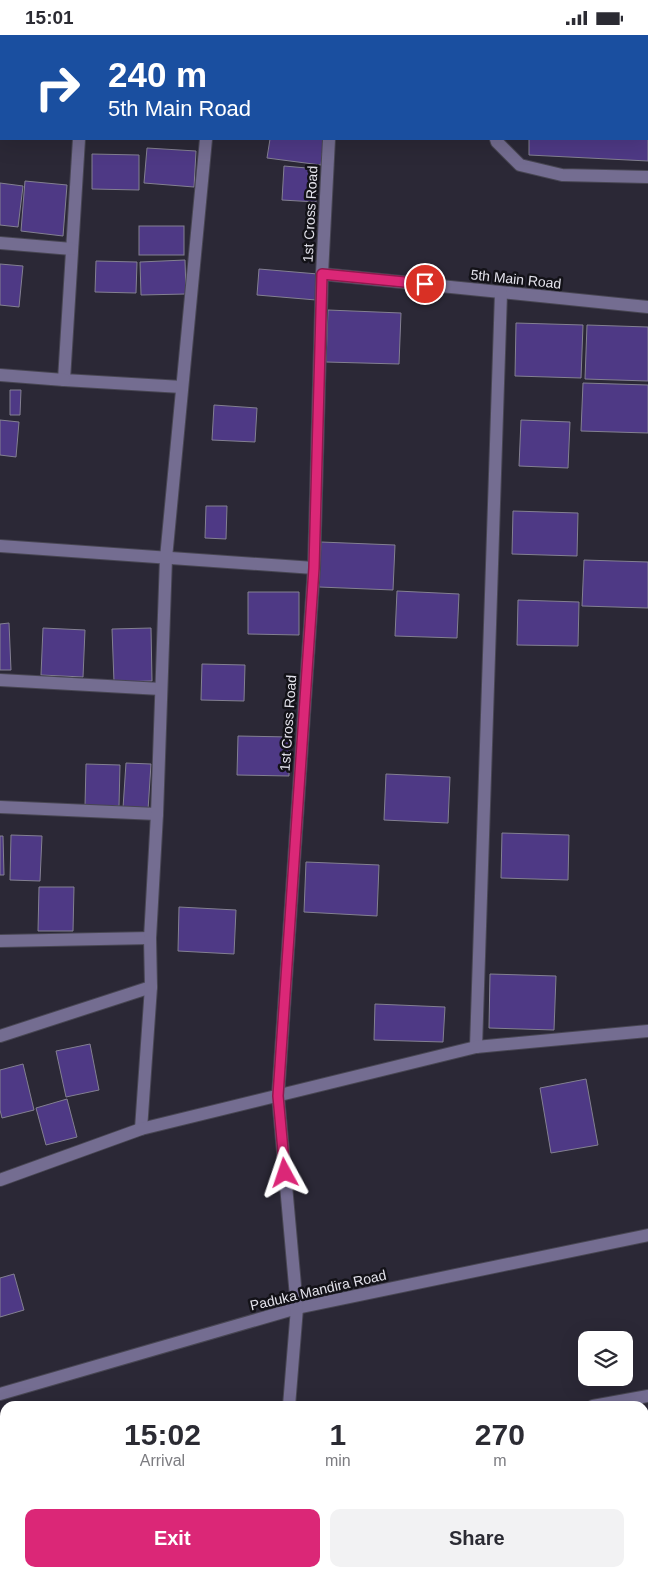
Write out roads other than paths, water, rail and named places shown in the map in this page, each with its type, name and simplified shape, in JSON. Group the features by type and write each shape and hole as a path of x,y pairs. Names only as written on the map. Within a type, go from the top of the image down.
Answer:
{"street":[{"path":"64,380 79,140"},
{"path":"140,1129 151,987 150,938 166,558 206,140"},
{"name":"1st Cross Road","path":"289,1401 297,1308 278,1096 314,568 322,274 329,140"},
{"path":"496,140 520,165 562,175 648,177"},
{"path":"0,243 72,249"},
{"name":"5th Main Road","path":"322,274 648,307"},
{"path":"476,1047 501,293"},
{"path":"0,375 182,387"},
{"path":"0,546 314,568"},
{"path":"0,680 160,689"},
{"path":"0,807 156,814"},
{"path":"0,941 150,938"},
{"path":"0,1036 151,987"},
{"path":"0,1181 140,1129 476,1047 648,1031"},
{"name":"Paduka Mandira Road","path":"0,1394 297,1308 648,1235"},
{"path":"620,1401 648,1396"}]}
